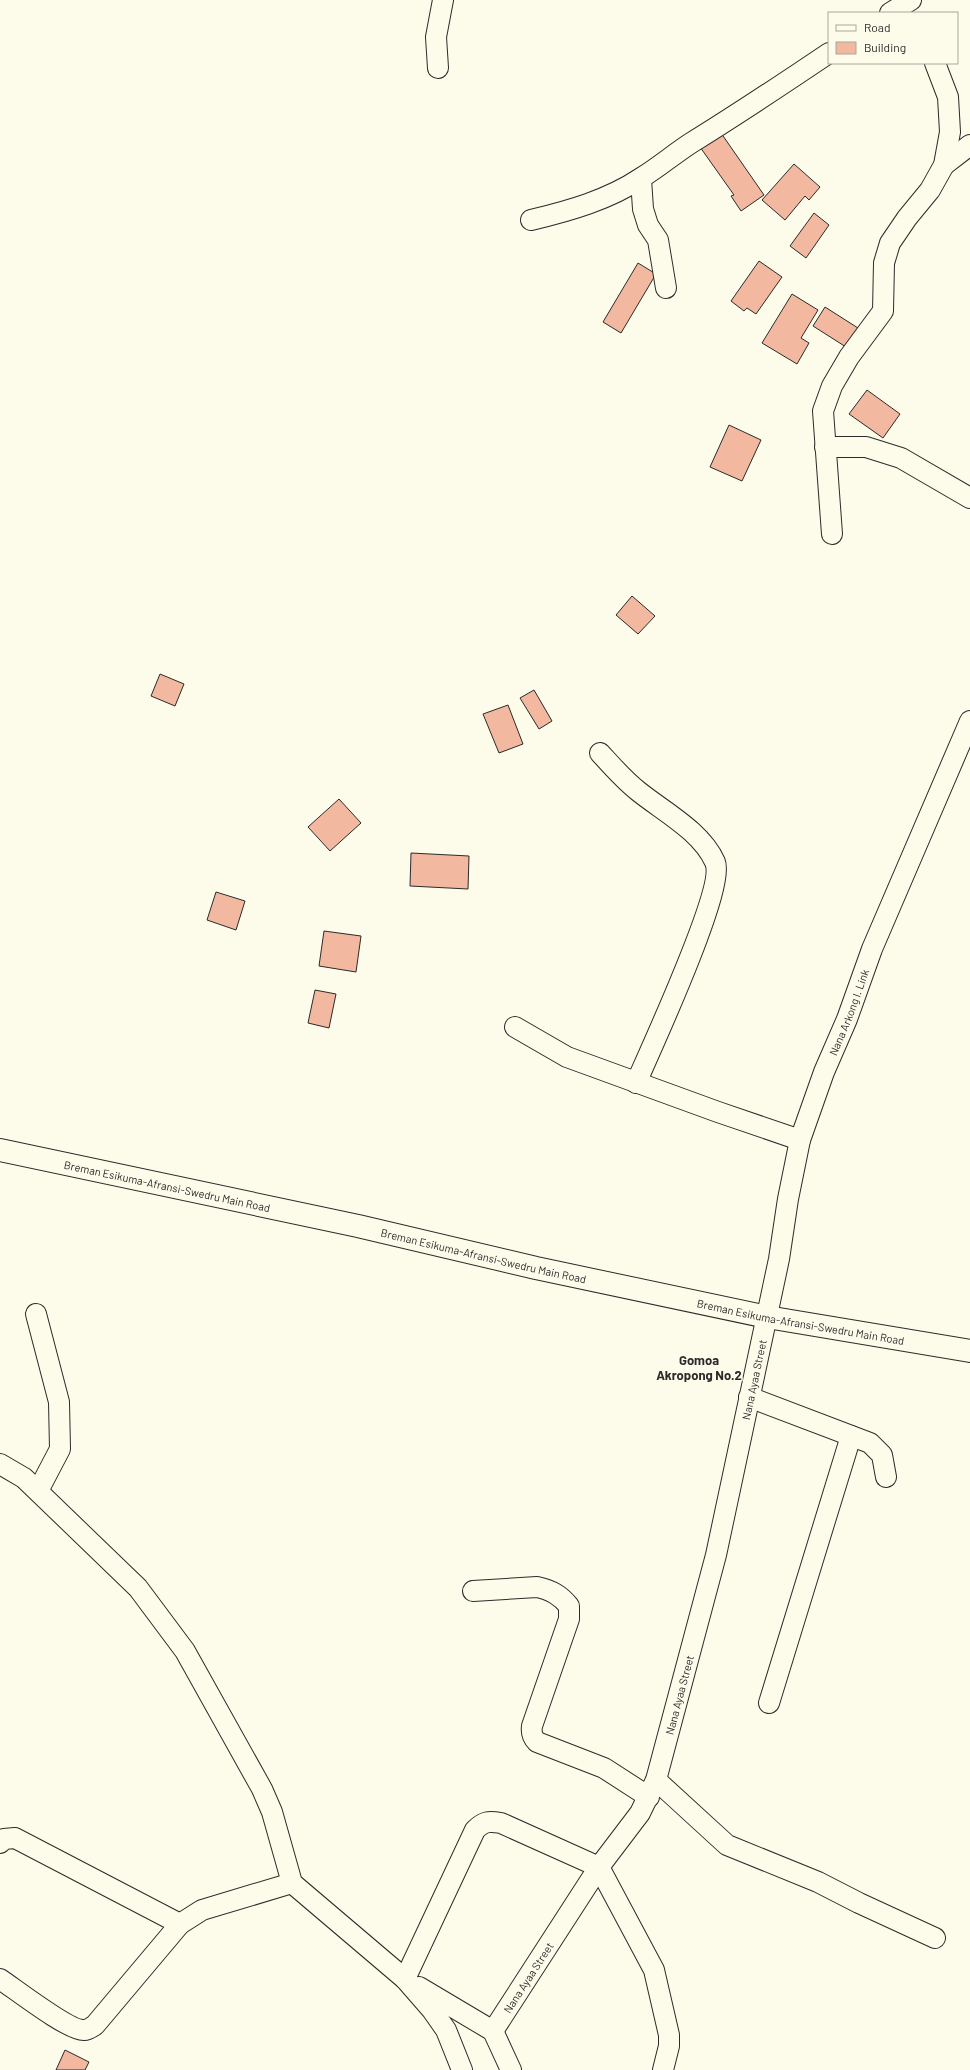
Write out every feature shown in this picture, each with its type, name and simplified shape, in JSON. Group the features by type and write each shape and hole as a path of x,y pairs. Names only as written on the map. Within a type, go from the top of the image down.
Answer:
{"main road":[{"name":"Breman Esikuma-Afransi-Swedru Main Road","path":"0,1150 358,1226 536,1268 767,1317 970,1351"}],"street":[{"path":"438,68 436,37 443,0"},
{"path":"531,220 572,210 606,197 640,179 690,144 747,109 828,54"},
{"path":"832,534 823,411 832,386 849,357 883,311 884,263 890,243 907,218 930,190 944,165 950,132 948,97 935,64"},
{"path":"944,165 970,145"},
{"path":"640,179 643,209 648,224 658,240 666,288"},
{"path":"825,447 866,447 901,458 970,498"},
{"name":"Nana Arkong I. Link","path":"767,1317 800,1140 824,1072 847,1019 872,949 970,721"},
{"path":"600,753 637,790 699,838 716,864 714,891 683,975 636,1083"},
{"path":"515,1027 567,1057 636,1083 800,1140"},
{"path":"36,1314 59,1402 60,1449 38,1491"},
{"name":"Nana Ayaa Street","path":"493,2031 599,1867 640,1813 652,1788 716,1555 767,1317"},
{"path":"749,1397 870,1443 882,1455 886,1477"},
{"path":"769,1703 852,1436"},
{"path":"0,1464 24,1478 138,1588 185,1651 270,1806 292,1883 405,1979 432,2010 446,2030 462,2070"},
{"path":"473,1591 537,1588 547,1590 561,1597 569,1606 569,1619 532,1726 531,1732 533,1738 538,1742 652,1788 727,1845 818,1882 859,1903 935,1938"},
{"path":"405,1979 471,1836 482,1823 489,1821 501,1823 599,1867 654,1970 669,2035 669,2046 663,2070"},
{"path":"0,1843 4,1838 15,1838 180,1924"},
{"path":"0,1979 69,2026 84,2030 91,2028 180,1924 202,1910 292,1883"},
{"path":"405,1979 493,2031 511,2070"}],"building":[{"path":"721,133 764,195 741,211 731,196 734,195 700,147"},
{"path":"794,164 820,187 809,200 805,196 785,220 762,200"},
{"path":"814,213 829,225 806,258 790,246"},
{"path":"759,261 782,277 756,314 747,308 744,311 731,301"},
{"path":"638,263 656,274 621,333 603,322"},
{"path":"792,294 818,310 801,338 809,343 797,364 762,343"},
{"path":"825,307 858,328 846,347 813,326"},
{"path":"867,390 900,414 883,438 849,414"},
{"path":"729,425 761,440 742,481 710,467"},
{"path":"632,596 655,616 638,634 616,615"},
{"path":"160,674 184,684 175,706 151,696"},
{"path":"534,690 552,721 539,729 520,698"},
{"path":"508,705 523,744 499,753 483,714"},
{"path":"339,799 361,823 330,851 308,827"},
{"path":"411,853 469,856 468,889 410,886"},
{"path":"216,892 245,901 236,930 207,920"},
{"path":"324,931 361,936 356,972 319,966"},
{"path":"315,990 336,994 329,1028 308,1023"},
{"path":"65,2050 89,2062 85,2070 56,2070"}],"district":[{"name":"Gomoa Akropong No.2","path":"699,1368"}]}
